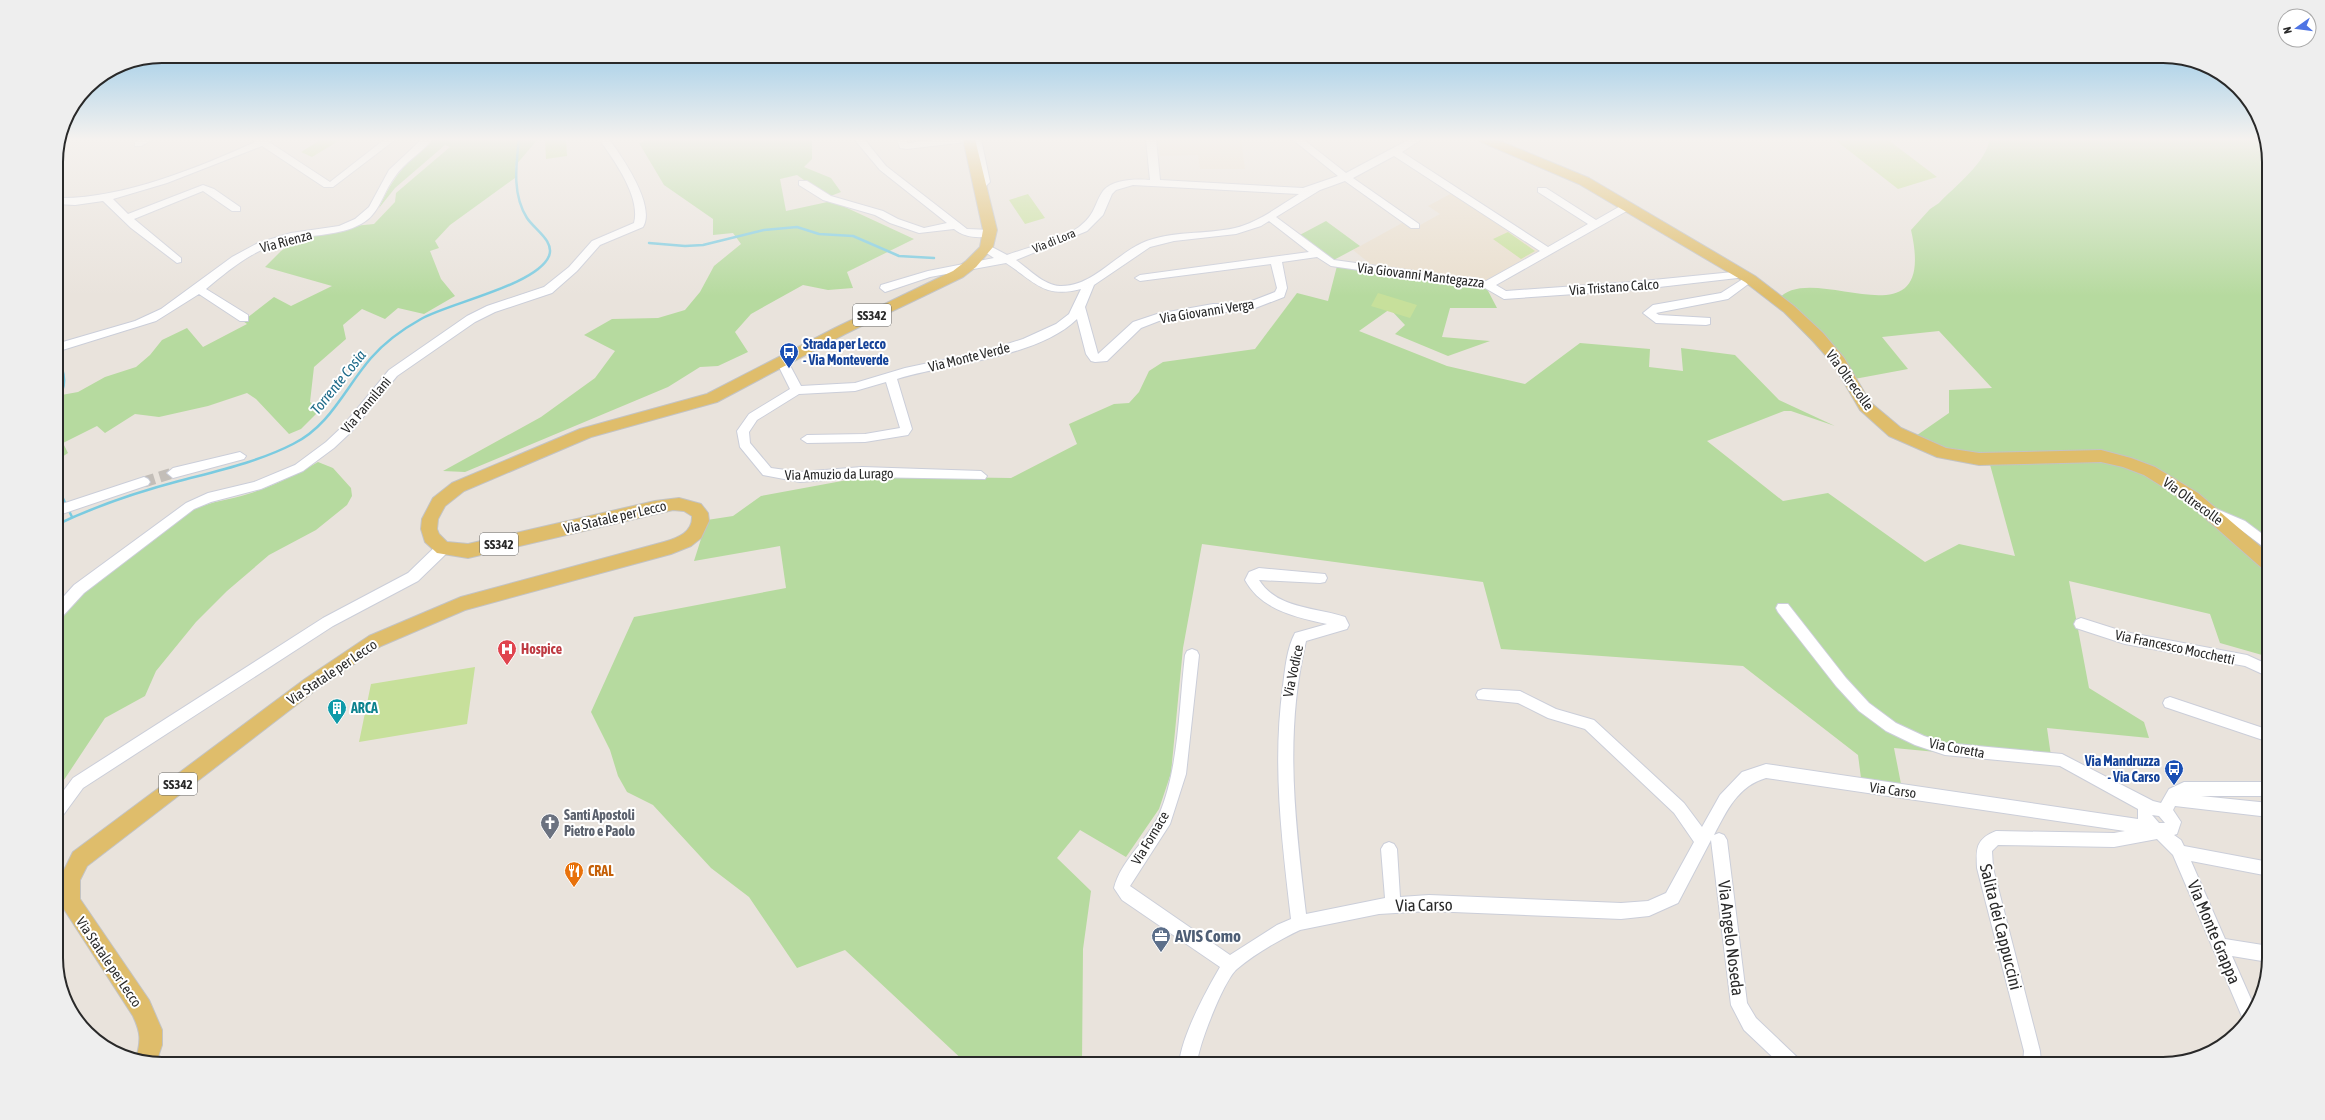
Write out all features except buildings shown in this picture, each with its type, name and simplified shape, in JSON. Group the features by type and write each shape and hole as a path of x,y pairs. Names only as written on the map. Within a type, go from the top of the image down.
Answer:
{"main road":[{"name":"SS342","path":"443,548 431,537 429,529 430,519 439,502 458,487 586,433 712,398 860,320 958,274 970,266 986,248 991,233 990,220 982,191"},
{"name":"Via Oltrecolle","path":"1602,191 1746,277 1789,309 1818,337 1838,362 1865,406 1895,432 1943,453 1979,459 2101,456 2116,458 2166,479 2212,512 2262,558"},
{"name":"Via Statale per Lecco","path":"148,1056 151,1045 151,1030 141,1008 69,899 68,886 70,875 74,867 87,852 311,684 375,641 461,604 675,546 696,534 702,520 700,513 696,509 681,504 671,504 468,551 443,548"}],"street":[{"path":"63,202 105,197 127,191"},
{"path":"127,218 195,191"},
{"path":"210,191 236,209"},
{"name":"Via Rienza","path":"63,346 132,326 163,313 200,290 226,266 262,246 292,236 340,228 366,217 375,206 381,191"},
{"name":"Via Pannilani","path":"63,606 79,589 190,506 208,498 272,481 299,468 330,445 347,429 393,373 471,319 491,309 548,290 573,269 596,243 639,225 642,212 634,191"},
{"path":"816,191 827,198 879,213 894,221 922,231 957,225"},
{"path":"916,191 964,232 973,234 991,233"},
{"name":"Via di Lora","path":"885,288 912,278 1008,259 1082,229 1099,213 1107,194 1110,191"},
{"path":"986,248 1001,258 1008,259 1039,283 1054,290 1070,290 1089,283 1146,245 1174,238 1236,231 1257,224 1311,191"},
{"path":"1366,191 1415,226"},
{"path":"1455,191 1547,251"},
{"path":"1544,191 1595,224"},
{"path":"105,197 127,218 177,260"},
{"name":"Via Giovanni Mantegazza","path":"1317,254 1331,263 1488,285 1628,206"},
{"path":"1269,216 1317,254"},
{"path":"1140,278 1317,254"},
{"name":"Via Giovanni Verga","path":"1080,306 1092,354 1095,358 1103,358 1132,328 1150,320 1213,308 1245,308 1280,294 1282,288 1276,260"},
{"path":"1706,321 1656,318 1649,313 1653,309 1724,296 1746,277"},
{"name":"Via Tristano Calco","path":"1488,285 1504,295 1746,277"},
{"name":"Via Monte Verde","path":"797,390 855,387 890,376 986,355 1027,342 1060,327 1073,317 1080,306 1089,283"},
{"path":"200,290 244,318"},
{"path":"782,361 797,390"},
{"path":"807,439 865,438 896,434 906,430 890,376"},
{"name":"Via Amuzio da Lurago","path":"797,390 753,417 743,431 744,444 767,472 800,478 862,472 981,476"},
{"path":"173,473 240,456"},
{"path":"63,508 144,482"},
{"path":"2212,512 2241,524 2262,540"},
{"path":"63,803 78,783 328,622 413,577 443,548"},
{"name":"Via Vodice","path":"1299,923 1284,763 1286,703 1300,637 1342,625 1340,621 1278,605 1254,585 1252,580 1254,576 1259,573 1320,578"},
{"name":"Via Coretta","path":"1783,608 1841,682 1864,707 1891,727 1920,741 1945,749 2062,760 2157,808"},
{"name":"Via Francesco Mocchetti","path":"2081,624 2125,638 2247,662 2262,668"},
{"name":"Via Fornace","path":"1192,655 1179,774 1165,819 1124,879 1122,888 1128,895 1230,964"},
{"path":"1483,695 1520,697 1553,714 1589,724 1679,808 1711,841"},
{"path":"2170,703 2262,734"},
{"name":"Via Carso","path":"1189,1057 1212,998 1230,964 1283,930 1299,923 1393,905 1429,903 1621,911 1649,908 1672,898 1711,841 1725,800 1747,777 1766,771 2118,821 2161,830"},
{"path":"2157,808 2173,822 2173,826 2161,830 2144,818 2178,791 2193,788 2262,789"},
{"path":"2157,808 2262,810"},
{"name":"Via Carso","path":"2118,821 2157,808"},
{"name":"Via Monte Grappa","path":"2161,830 2180,852 2247,1009"},
{"name":"Salita dei Cappuccini","path":"2032,1057 2032,1051 1985,868 1984,851 1987,843 1996,838 2114,840 2161,830"},
{"name":"Via Angelo Noseda","path":"1711,841 1739,1005 1750,1024 1785,1057"},
{"path":"1389,849 1393,905"},
{"path":"2180,852 2262,868"},
{"path":"2220,946 2262,953"}],"shaded area":[{"path":"1456,191 1547,251 1488,285 1378,270 1353,250 1404,222 1413,229 1440,214 1428,206"}],"green space":[{"path":"387,191 392,191 379,208"},
{"path":"398,191 497,191 450,225 435,241 439,248 430,251 441,279 455,296 424,314 398,308 385,319 362,309 343,325 346,339 314,367 310,402 320,410 301,429 289,434 256,399 247,393 208,406 159,417 135,414 105,433 97,426 63,443 63,395 78,392 105,377 136,367 150,355 162,340 187,328 203,347 247,324 243,321 274,297 291,306 332,286 265,267 281,251 293,243 291,241 296,238 330,234 354,226 374,224 395,202 396,193"},
{"path":"673,191 782,191 786,211 832,201 914,239 847,272 853,288 828,290 803,285 751,314 735,332 748,352 718,366 700,367 668,387 465,472 443,471 541,417 595,378 615,351 584,335 612,319 658,318 685,310 700,292 714,266 741,244 733,233 713,235 713,219"},
{"path":"820,191 841,192 828,197"},
{"path":"1951,191 2262,191 2262,655 2220,643 2210,614 2069,581 2089,688 2144,722 2149,738 2047,728 2052,763 1894,748 1902,789 1861,778 1858,755 1743,666 1501,649 1483,582 1202,544 1183,648 1171,773 1159,809 1126,857 1080,830 1057,858 1091,891 1083,949 1082,1057 960,1057 845,950 797,968 749,897 711,868 653,805 627,792 618,776 610,750 591,712 634,617 786,588 780,546 694,561 707,520 733,516 761,496 869,476 1011,478 1077,444 1069,424 1114,404 1129,403 1139,392 1149,371 1163,362 1255,349 1297,293 1328,301 1337,266 1486,287 1497,308 1450,308 1442,337 1490,341 1448,356 1395,334 1405,325 1390,309 1359,331 1447,366 1525,384 1580,343 1650,349 1649,367 1683,371 1681,348 1735,355 1779,400 1835,426 1791,411 1784,411 1707,441 1783,501 1828,493 1925,562 1959,544 2015,556 1989,461 1910,440 1949,413 1949,390 1992,388 1939,331 1882,337 1908,369 1849,380 1783,311 1778,300 1794,290 1816,288 1867,295 1890,294 1907,286 1915,266 1911,230 1930,209"},
{"path":"1028,194 1045,218 1025,224 1009,200"},
{"path":"1326,221 1360,246 1330,262 1296,237"},
{"path":"1508,232 1535,251 1521,259 1493,239"},
{"path":"1378,293 1417,305 1410,318 1371,306"},
{"path":"63,443 68,453 63,456"},
{"path":"318,462 333,468 351,488 352,496 347,505 316,530 269,555 227,591 196,622 156,671 145,696 105,718 63,781 63,615 85,591 120,560 195,509 208,504 258,491 293,476"},
{"path":"475,667 467,724 359,742 371,684"}],"waterway":[{"name":"Torrente Cosia","path":"63,522 117,500 163,485 252,461 293,444 306,436 327,417 371,358 401,332 421,319 434,313 491,292 528,276 541,266 549,256 550,251 547,240 530,222 522,209 517,191"},
{"path":"649,243 685,246 703,245 764,230 797,227 819,234 853,236 899,256 934,258"},
{"path":"63,371 63,388"},
{"path":"63,498 72,517"}],"tunnel":[{"path":"144,482 173,473"}],"place":[{"name":"Strada per Lecco - Via Monteverde","path":"789,369"},
{"name":"Hospice","path":"507,666"},
{"name":"ARCA","path":"337,725"},
{"name":"Via Mandruzza - Via Carso","path":"2174,786"},
{"name":"Santi Apostoli Pietro e Paolo","path":"550,840"},
{"name":"CRAL","path":"574,888"},
{"name":"AVIS Como","path":"1161,953"}]}
